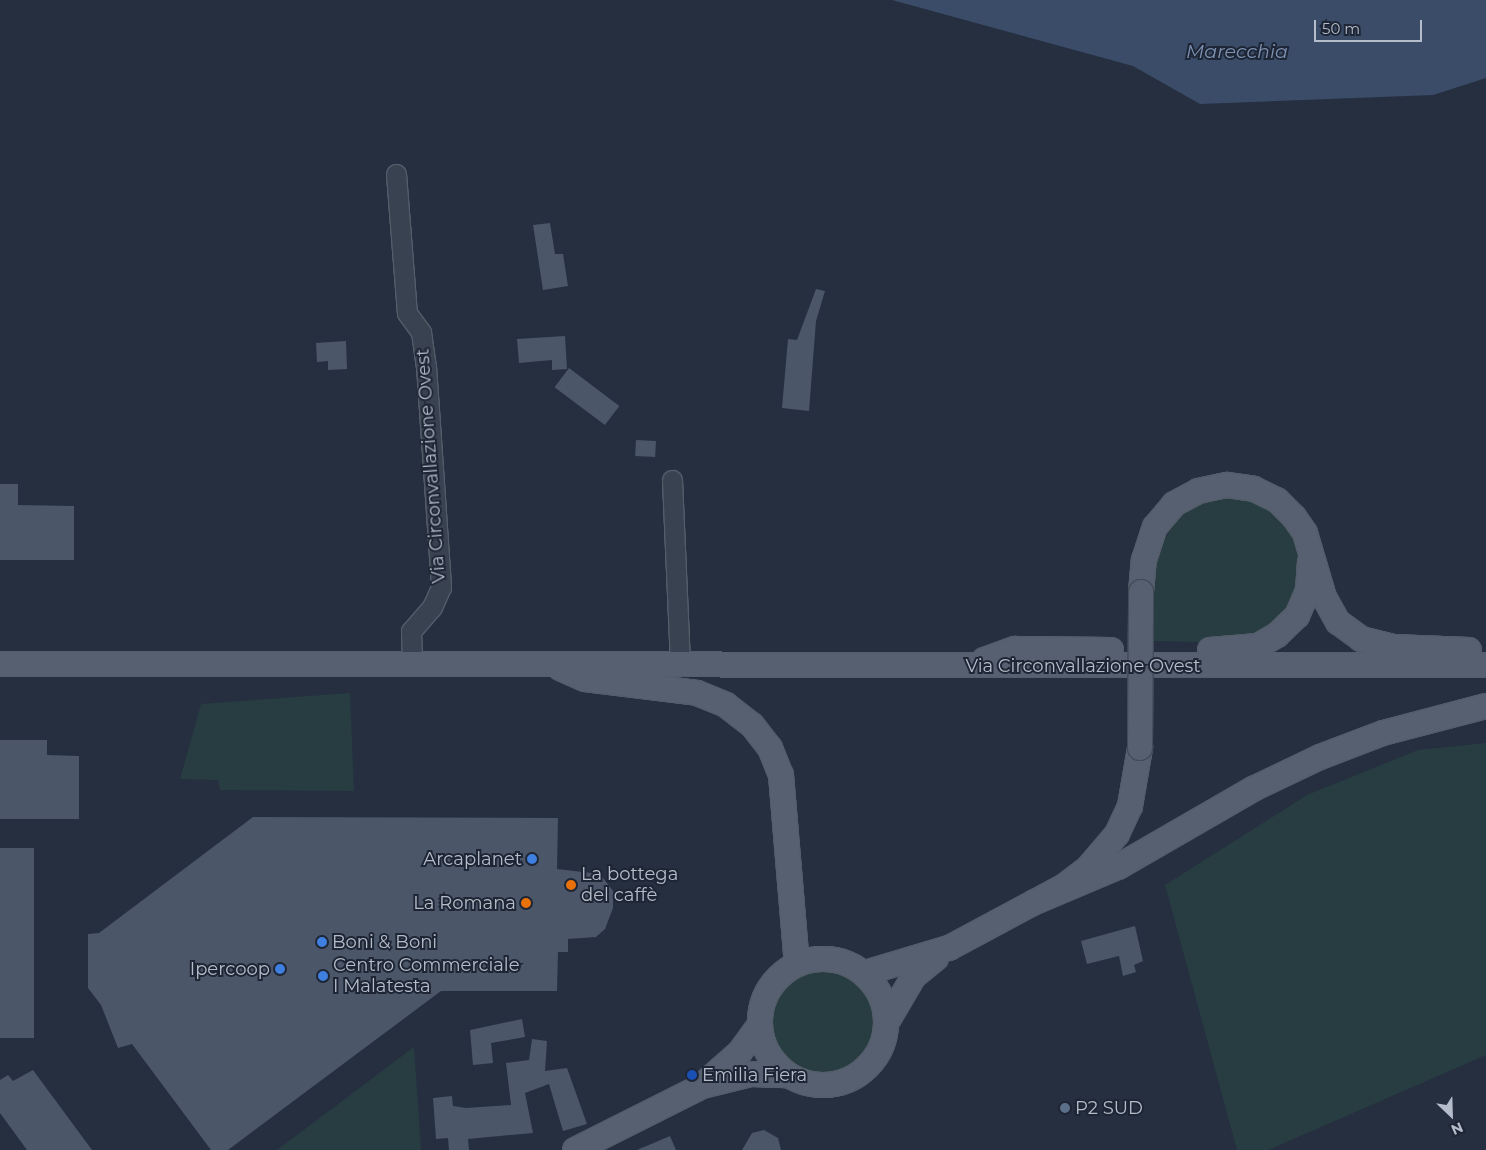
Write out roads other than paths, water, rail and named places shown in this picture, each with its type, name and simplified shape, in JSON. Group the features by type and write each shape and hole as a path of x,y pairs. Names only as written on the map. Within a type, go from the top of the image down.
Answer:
{"main road":[{"path":"865,973 948,948 1035,902 1088,868 1117,834 1138,777 1140,748 1141,592 1144,560 1155,527 1174,504 1198,491 1227,485 1254,489 1277,500 1294,517 1310,550 1324,597 1338,622 1361,639 1393,647 1486,650"},
{"path":"965,667 1015,650 1236,650 1258,646 1297,616 1308,590 1310,550"},
{"name":"Via Circonvallazione Ovest","path":"0,664 550,663 965,667 1486,665"},
{"path":"550,663 585,679 697,692 726,705 752,725 770,748 781,775 797,964"},
{"path":"1035,902 1118,867 1255,788 1320,757 1383,732 1486,706"},
{"path":"759,1026 773,1061 787,1074 807,1084 829,1085 859,1074 882,1044 887,1022 914,976 948,948"},
{"path":"702,1086 740,1052 759,1026 768,989 797,964 836,959 865,973 877,987 887,1022"},
{"path":"575,1150 702,1086 751,1074 787,1074"}],"street":[{"name":"Via Circonvallazione Ovest","path":"396,174 407,313 421,332 426,366 441,587 432,607 411,631 412,664"},
{"path":"672,480 680,664"}],"water":[{"name":"Marecchia","path":"892,0 1486,0 1486,78 1433,95 1200,104 1133,66"}],"place":[{"name":"Arcaplanet","path":"532,859"},
{"name":"La bottega del caffè","path":"571,885"},
{"name":"La Romana","path":"526,903"},
{"name":"Boni & Boni","path":"322,942"},
{"name":"Ipercoop","path":"280,969"},
{"name":"Centro Commerciale I Malatesta","path":"323,976"},
{"name":"Emilia Fiera","path":"692,1075"},
{"name":"P2 SUD","path":"1065,1108"}]}
